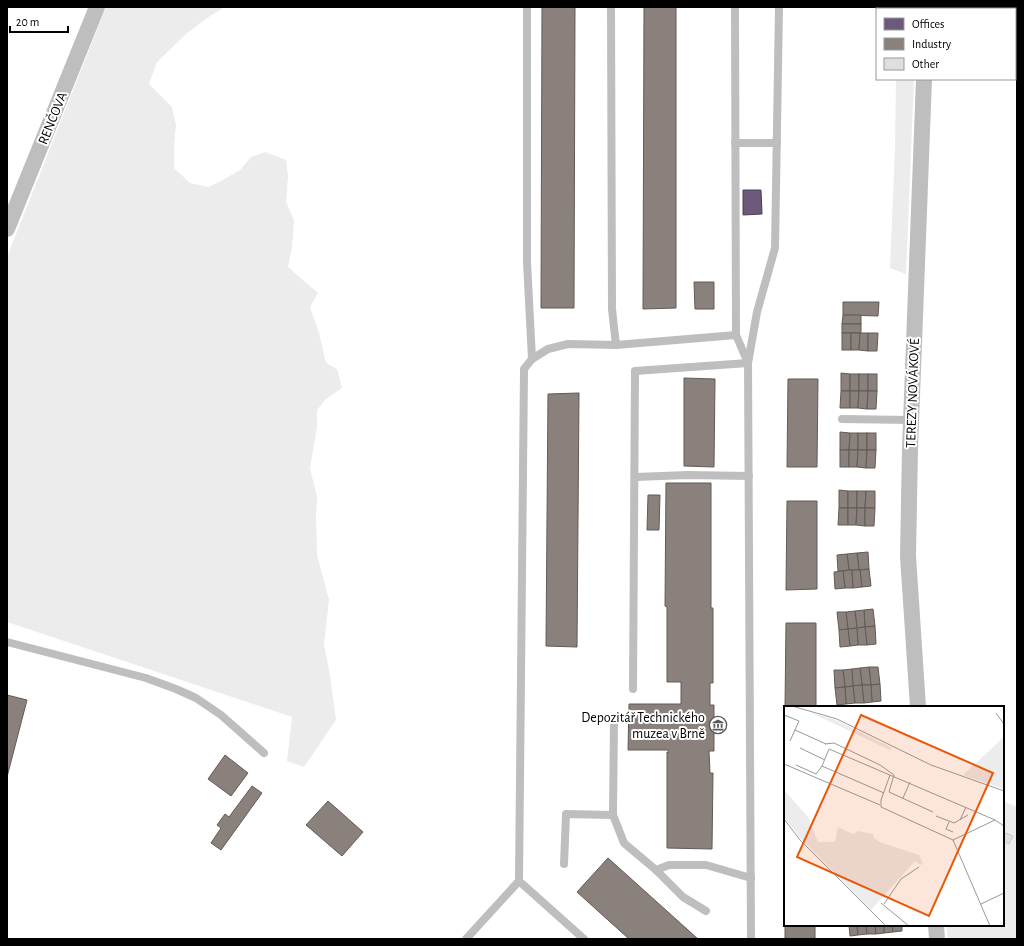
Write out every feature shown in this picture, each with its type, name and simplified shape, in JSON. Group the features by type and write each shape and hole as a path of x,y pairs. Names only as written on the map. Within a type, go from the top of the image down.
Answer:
{"street":[{"name":"RENČOVA","path":"7,230 97,7"},
{"name":"TEREZY NOVÁKOVÉ","path":"918,706 908,556 911,420 924,80"},
{"path":"936,926 937,939"}],"lane":[{"path":"527,7 527,262 532,359"},
{"path":"611,7 612,309 616,345"},
{"path":"735,7 736,335 748,363"},
{"path":"751,939 748,363 757,312 775,248 779,7"},
{"path":"735,142 777,143"},
{"path":"466,939 519,881 524,369 532,359 548,348 568,344 616,345 736,335"},
{"path":"633,689 635,371 748,363"},
{"path":"842,419 911,420"},
{"path":"635,477 688,475 749,476"},
{"path":"7,642 146,678 176,689 196,698 221,715 264,753"},
{"path":"614,720 613,815 624,843 656,870 683,897 706,911"},
{"path":"564,864 566,814 613,815"},
{"path":"656,870 669,866 706,865 750,878"},
{"path":"519,881 584,939"}],"shaded area":[{"path":"106,7 225,7 186,34 157,62 149,84 172,107 176,125 174,168 190,183 208,187 240,170 251,157 265,152 286,160 288,176 286,202 294,220 292,248 288,267 318,293 310,307 319,333 326,363 337,369 342,388 326,399 317,410 317,427 310,468 317,497 317,555 329,600 324,644 336,720 304,767 287,761 292,717 7,622 7,257"},
{"path":"896,80 914,80 906,274 890,268"},
{"path":"1004,801 1017,807 1017,939 948,939 946,926 1004,926"}],"building: Offices":[{"path":"743,190 761,190 762,214 743,215"}],"building: Industry":[{"path":"542,7 575,7 574,308 541,308"},
{"path":"644,7 676,7 676,308 643,309"},
{"path":"694,282 714,282 714,309 695,309"},
{"path":"843,302 879,302 878,316 843,315"},
{"path":"843,315 861,315 861,324 842,324"},
{"path":"842,324 861,324 861,333 842,333"},
{"path":"842,333 851,333 851,350 842,350"},
{"path":"851,333 860,333 859,350 851,350"},
{"path":"860,333 868,333 868,351 859,350"},
{"path":"868,333 878,333 877,351 868,351"},
{"path":"841,373 850,374 850,391 841,391"},
{"path":"850,374 859,374 859,391 850,391"},
{"path":"859,374 868,374 868,391 859,391"},
{"path":"868,374 877,374 877,391 868,391"},
{"path":"684,378 715,379 714,467 684,466"},
{"path":"788,379 818,379 817,467 787,467"},
{"path":"841,391 850,391 850,408 840,408"},
{"path":"850,391 859,391 858,408 850,408"},
{"path":"859,391 868,391 867,409 858,408"},
{"path":"868,391 877,391 876,409 867,409"},
{"path":"579,393 577,647 546,646 548,394"},
{"path":"840,432 850,433 849,450 840,450"},
{"path":"850,433 858,433 858,450 849,450"},
{"path":"858,433 867,433 867,450 858,450"},
{"path":"867,433 876,433 876,450 867,450"},
{"path":"840,450 849,450 849,467 840,467"},
{"path":"849,450 858,450 857,467 849,467"},
{"path":"858,450 867,450 866,468 857,467"},
{"path":"867,450 876,450 875,468 866,468"},
{"path":"666,483 711,483 711,608 713,608 713,683 710,683 710,705 714,705 714,751 709,751 710,773 713,773 712,849 667,848 668,750 628,750 629,704 681,704 681,682 667,682 667,607 665,606"},
{"path":"839,490 848,491 848,508 839,508"},
{"path":"848,491 857,491 857,508 848,508"},
{"path":"857,491 866,491 865,508 857,508"},
{"path":"866,491 875,491 875,508 865,508"},
{"path":"648,495 660,495 659,530 647,530"},
{"path":"787,501 817,501 817,589 786,590"},
{"path":"839,508 848,508 848,525 838,525"},
{"path":"848,508 857,508 856,525 848,525"},
{"path":"857,508 865,508 865,526 856,525"},
{"path":"865,508 875,508 874,526 865,526"},
{"path":"868,552 869,569 859,570 857,553"},
{"path":"857,553 859,570 849,570 847,554"},
{"path":"847,554 849,570 838,571 837,555"},
{"path":"869,569 871,586 862,587 860,570"},
{"path":"852,570 853,588 845,588 843,571"},
{"path":"852,570 860,570 862,587 853,588"},
{"path":"843,571 845,588 835,589 834,572"},
{"path":"873,609 875,626 865,627 864,610"},
{"path":"864,610 865,627 857,628 855,611"},
{"path":"855,611 857,628 848,629 846,612"},
{"path":"837,612 846,612 848,629 839,630"},
{"path":"786,623 816,623 816,706 785,706"},
{"path":"875,626 876,644 867,645 865,627"},
{"path":"865,627 867,645 858,645 857,628"},
{"path":"857,628 858,645 850,646 848,629"},
{"path":"848,629 850,646 840,647 839,630"},
{"path":"869,667 878,667 880,684 871,685"},
{"path":"869,667 871,685 862,685 860,668"},
{"path":"860,668 862,685 853,686 852,669"},
{"path":"852,669 853,686 845,687 843,670"},
{"path":"834,670 843,670 845,687 835,688"},
{"path":"880,684 881,701 872,702 871,685"},
{"path":"862,685 871,685 872,702 864,703"},
{"path":"862,685 864,703 855,703 853,686"},
{"path":"853,686 855,703 846,704 845,687"},
{"path":"845,687 846,704 837,705 835,688"},
{"path":"7,695 27,700 7,777"},
{"path":"225,755 248,773 231,796 208,779"},
{"path":"252,786 262,793 221,850 211,843 221,828 217,825 225,814 229,817"},
{"path":"328,801 363,832 342,856 306,825"},
{"path":"608,858 698,939 629,939 577,892"},
{"path":"785,926 815,926 815,939 785,939"},
{"path":"849,926 857,926 858,935 850,936"},
{"path":"857,926 866,926 867,934 858,935"},
{"path":"866,926 875,926 876,934 867,934"},
{"path":"875,926 884,926 884,933 876,934"},
{"path":"884,926 892,926 893,932 884,933"},
{"path":"892,926 902,926 902,931 893,932"}],"building: Other":[{"path":"1004,832 1013,836 1009,844 1004,842"}],"place":[{"name":"Depozitář Technického muzea v Brně","path":"718,725"}]}
